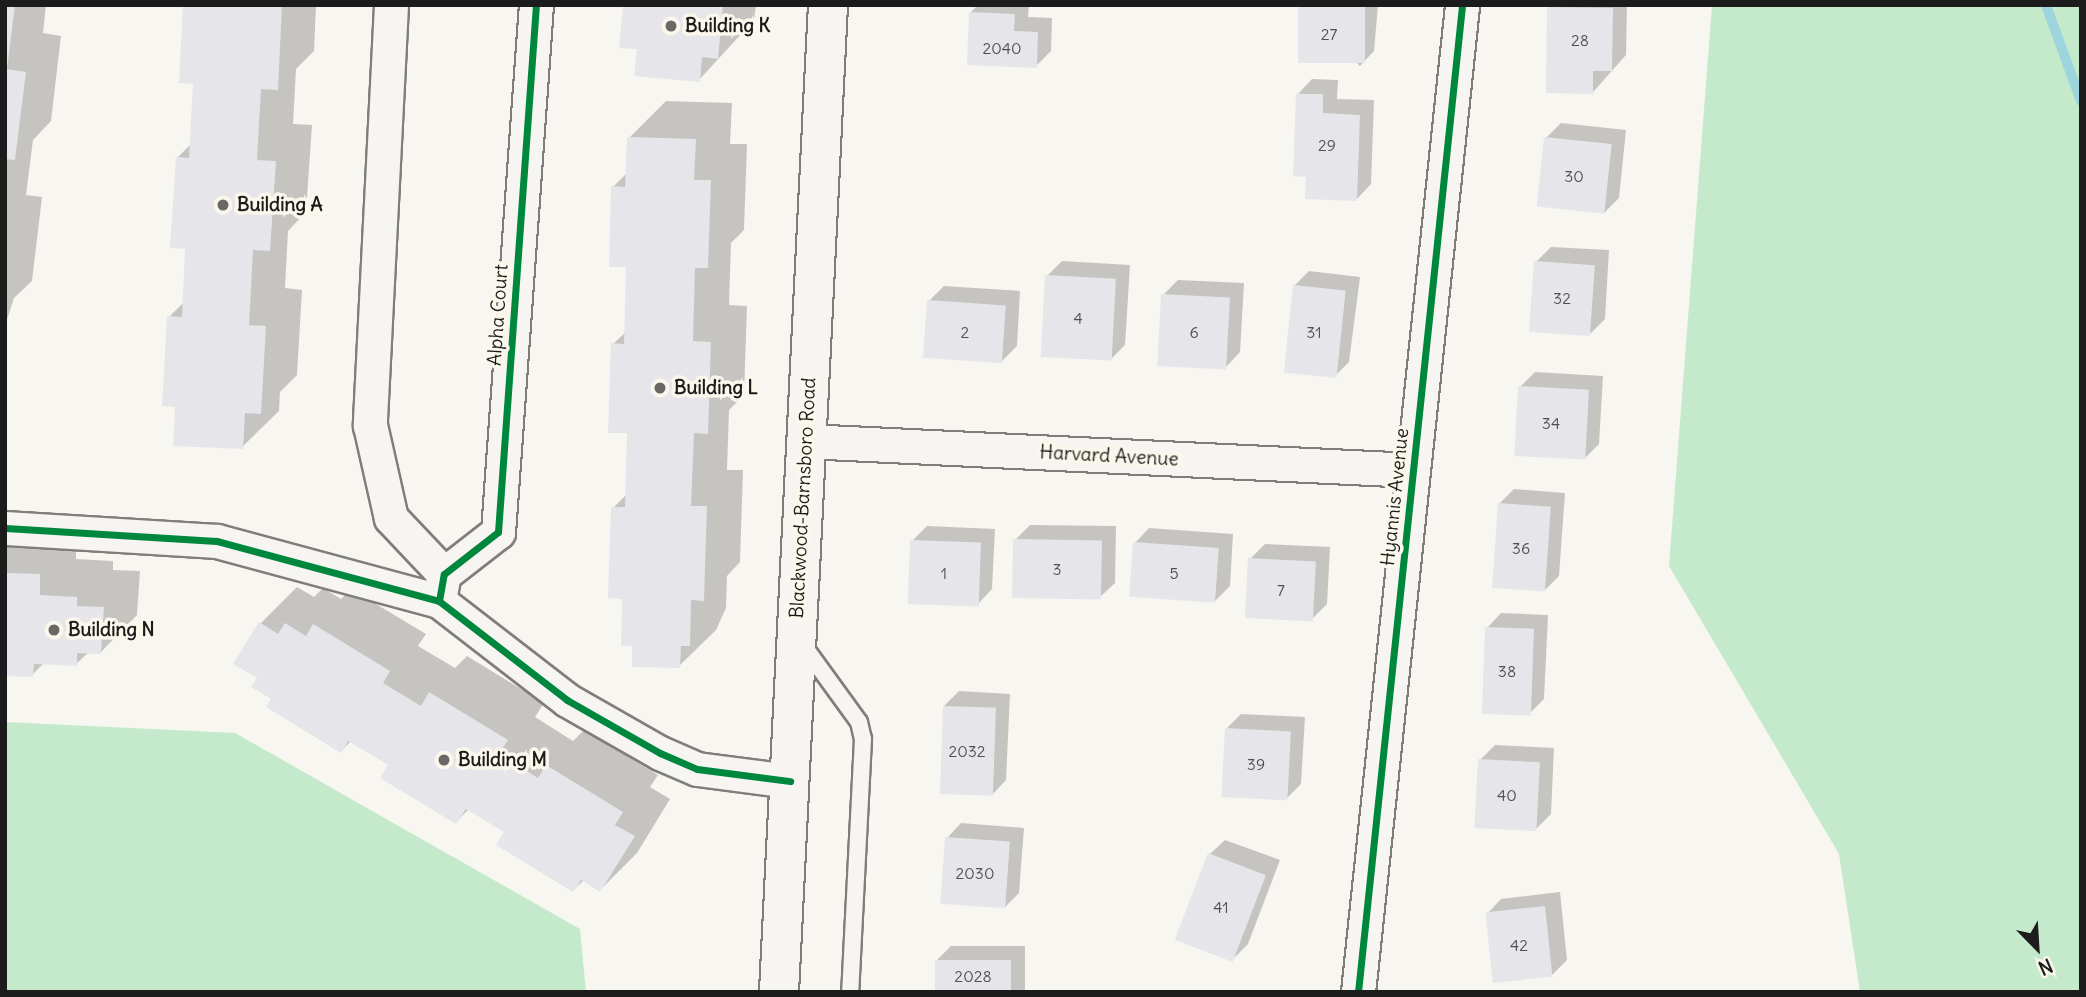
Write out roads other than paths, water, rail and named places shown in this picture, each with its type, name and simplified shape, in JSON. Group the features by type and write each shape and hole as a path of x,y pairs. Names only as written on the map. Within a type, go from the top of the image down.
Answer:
{"main road":[{"name":"Blackwood-Barnsboro Road","path":"779,992 828,5"}],"street":[{"path":"391,5 370,425 391,518 441,587 567,701 697,769 790,781"},
{"name":"Alpha Court","path":"441,587 498,531 536,5"},
{"name":"Hyannis Avenue","path":"1358,992 1462,5"},
{"name":"Harvard Avenue","path":"805,441 1413,470"},
{"path":"5,528 217,541 441,587"}],"lane":[{"path":"796,634 859,722 863,739 849,992"}],"waterway":[{"path":"2046,5 2081,101"}],"place":[{"name":"Building K","path":"671,26"},
{"name":"Building A","path":"223,205"},
{"name":"Building L","path":"660,388"},
{"name":"Building N","path":"54,630"},
{"name":"Building M","path":"444,760"}]}
